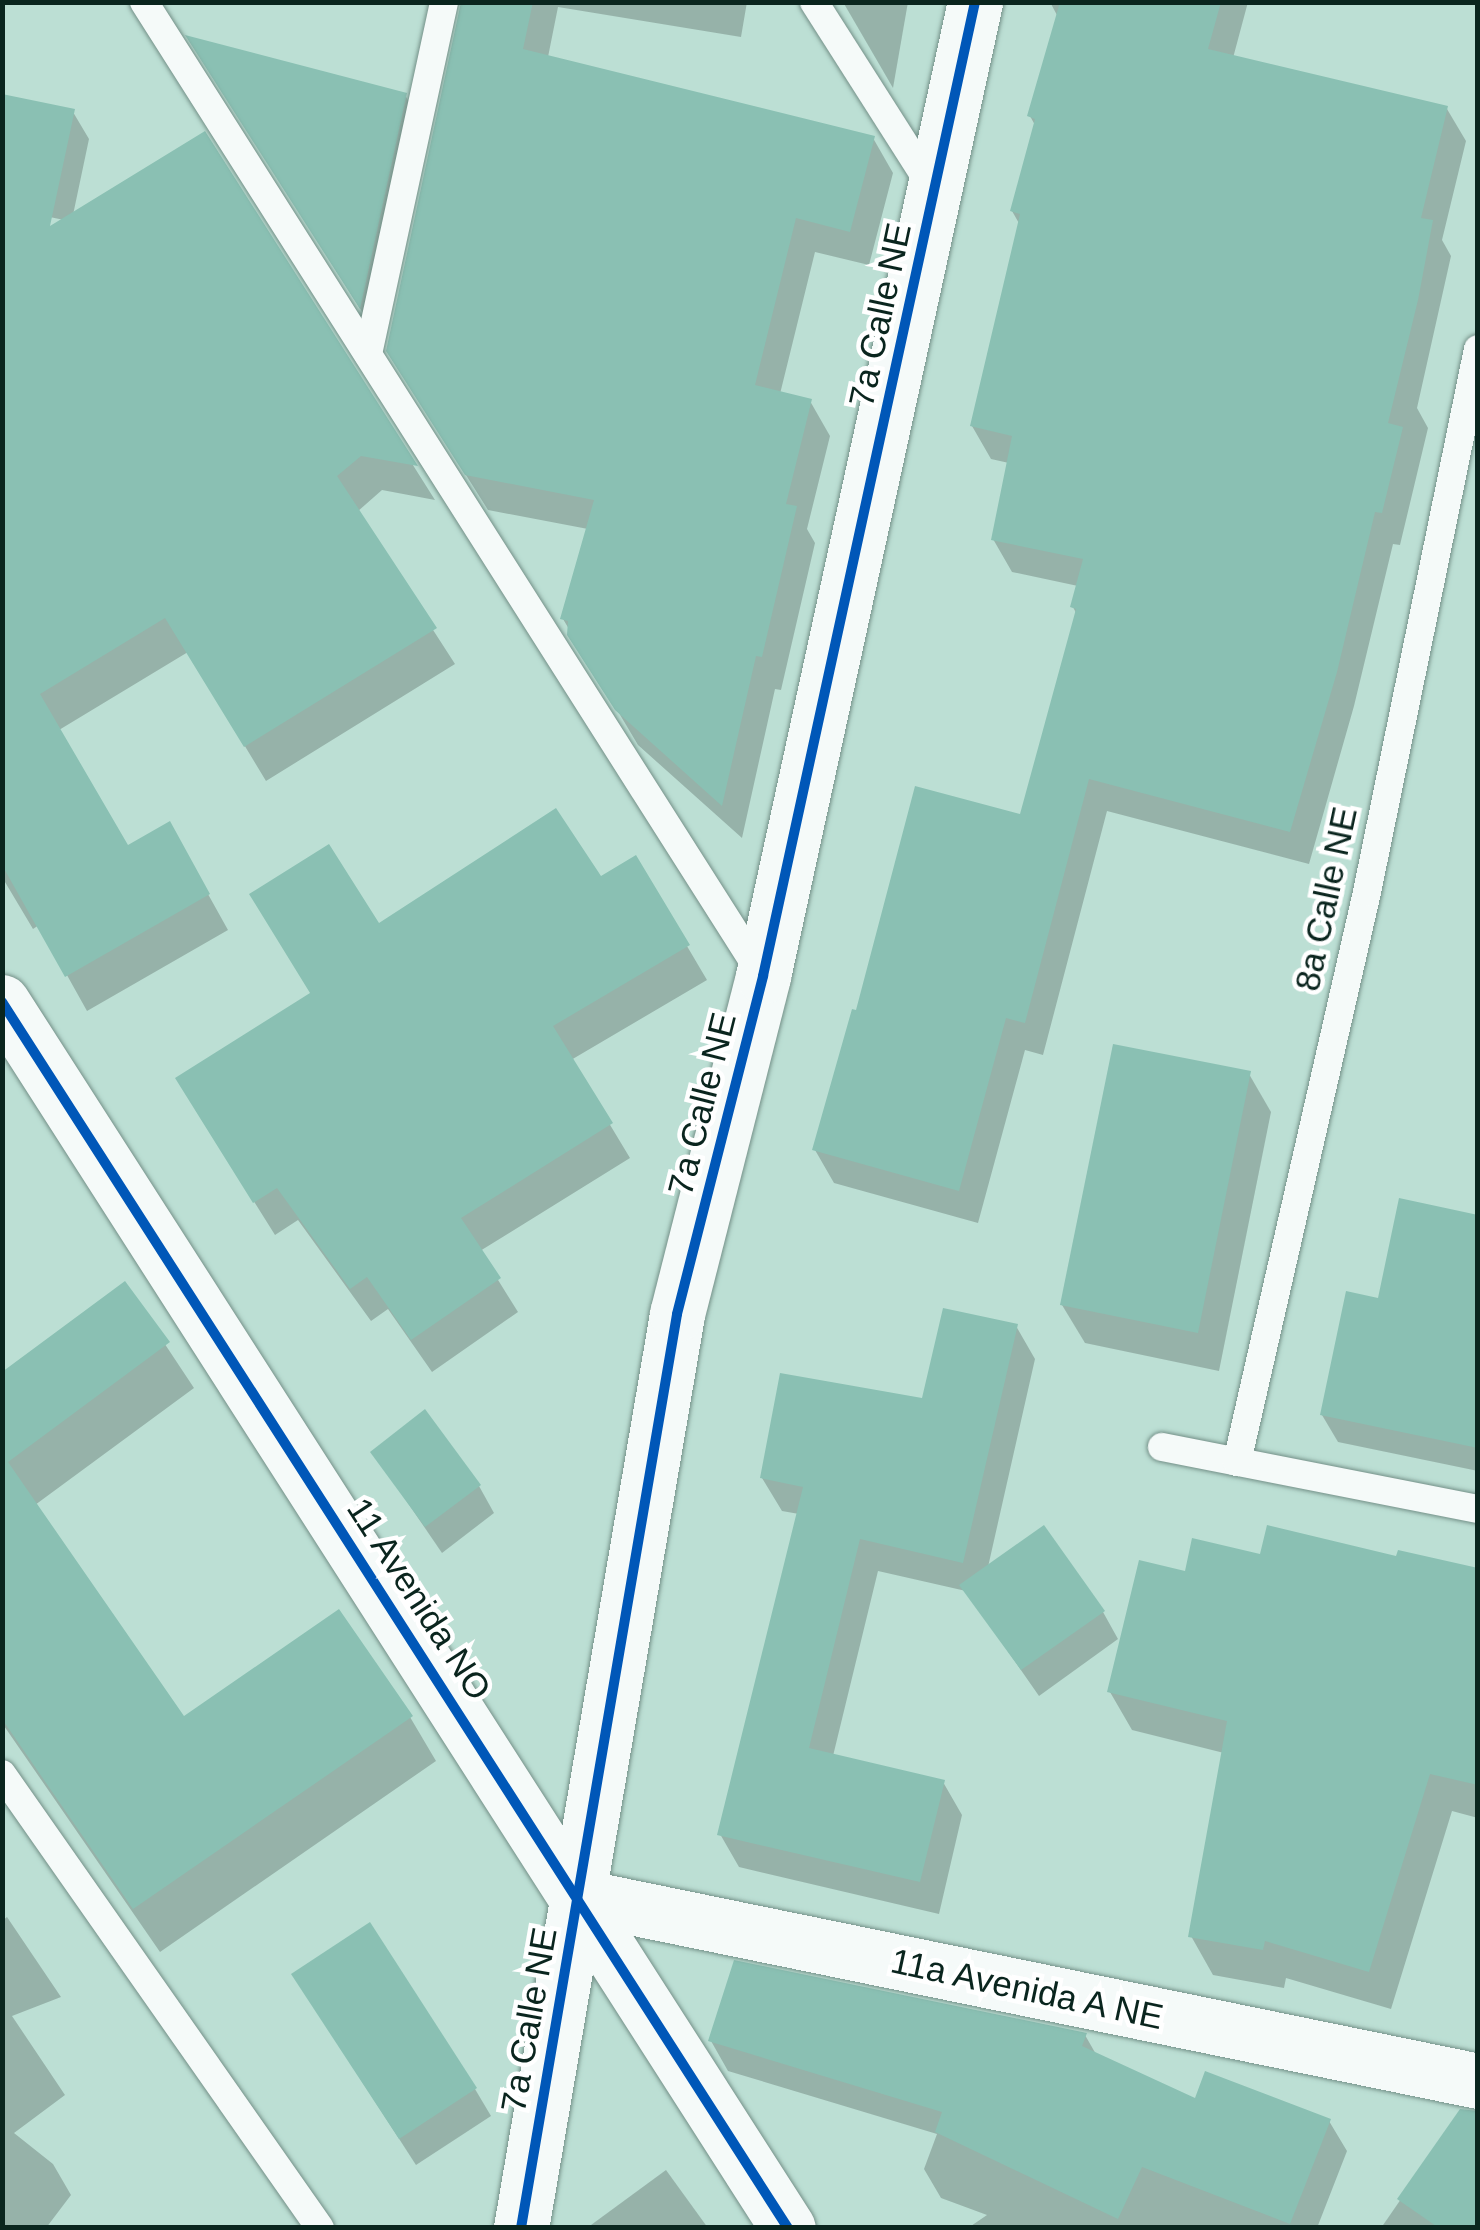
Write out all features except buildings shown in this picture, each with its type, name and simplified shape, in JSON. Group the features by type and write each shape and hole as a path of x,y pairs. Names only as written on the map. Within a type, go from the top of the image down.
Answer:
{"street":[{"name":"7a Calle NE","path":"521,2228 677,1314 762,976 975,2"},
{"name":"11 Avenida NO","path":"2,1002 788,2228"},
{"name":"11a Avenida A NE","path":"578,1896 1478,2082"}],"lane":[{"path":"144,2 762,976"},
{"path":"368,354 444,2"},
{"path":"814,2 935,192"},
{"name":"8a Calle NE","path":"1237,1462 1367,892 1478,350"},
{"path":"1162,1446 1478,1510"},
{"path":"2,1774 320,2228"}],"cycle path":[{"path":"521,2228 677,1314 763,976 975,2"},
{"path":"2,1002 788,2228"}]}
